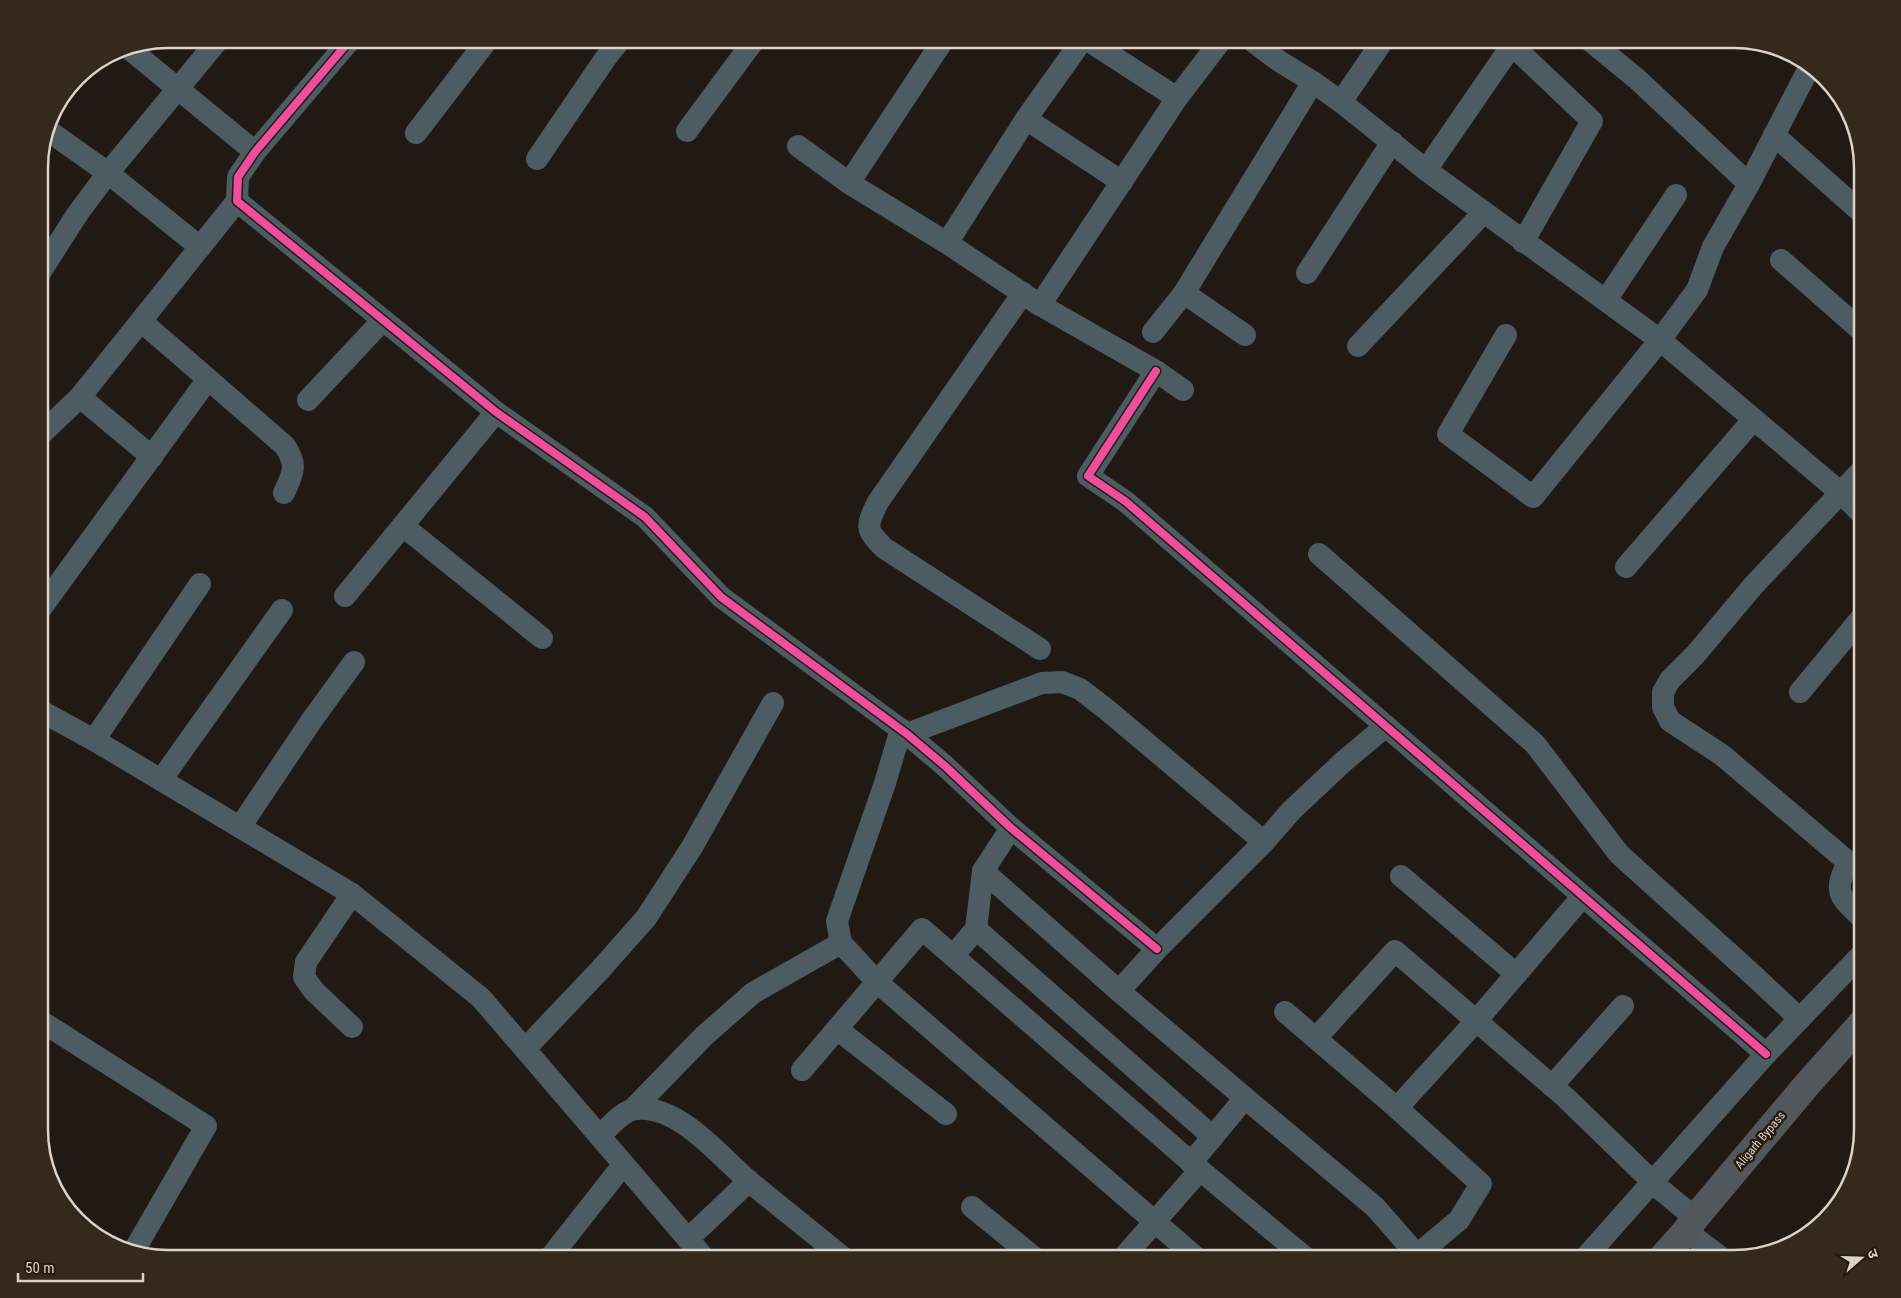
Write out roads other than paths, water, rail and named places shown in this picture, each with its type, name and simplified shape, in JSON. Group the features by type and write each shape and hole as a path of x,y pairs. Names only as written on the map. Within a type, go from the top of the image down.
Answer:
{"highway":[{"name":"Aligarh Bypass","path":"1667,1250 1688,1219 1854,1032"}],"street":[{"path":"48,260 78,213 108,173 211,48"},
{"path":"48,427 80,397 142,322 237,201 238,177 255,152 343,48"},
{"path":"416,133 481,48"},
{"path":"537,159 614,48"},
{"path":"687,131 748,48"},
{"path":"849,183 938,48"},
{"path":"947,243 1026,119 1077,48"},
{"path":"1098,48 1177,98"},
{"path":"1040,649 884,548 872,535 868,522 878,502 1122,182 1177,98 1215,48"},
{"path":"1262,48 1341,102 1426,170 1660,340 1854,506"},
{"path":"1341,102 1378,48"},
{"path":"1426,170 1505,48"},
{"path":"1515,48 1592,121 1523,242"},
{"path":"1599,48 1638,79 1749,184"},
{"path":"134,53 255,152"},
{"path":"1506,335 1448,434 1533,497 1660,340 1697,290 1714,247 1807,73"},
{"path":"1153,332 1184,294 1313,82"},
{"path":"1026,119 1122,182"},
{"path":"53,134 108,173 200,247"},
{"path":"1774,135 1854,206"},
{"path":"1307,273 1392,142"},
{"path":"798,146 849,183 947,243 1031,299 1156,372 1183,390"},
{"path":"1606,300 1676,195"},
{"path":"237,201 496,412 645,517 721,597 904,732 945,766 1011,828 1157,949"},
{"path":"1358,346 1484,212"},
{"path":"1781,260 1854,325"},
{"path":"1184,294 1245,335"},
{"path":"308,400 384,320"},
{"path":"142,322 285,446 293,459 293,474 284,493"},
{"path":"1156,372 1088,476 1125,501 1766,1054"},
{"path":"48,599 208,379"},
{"path":"80,397 152,457"},
{"path":"345,596 496,412"},
{"path":"1626,567 1752,420"},
{"path":"1854,479 1753,586 1695,654 1670,680 1663,692 1663,707 1670,721 1722,756 1848,862 1840,879 1839,891 1846,903 1854,910"},
{"path":"403,526 542,638"},
{"path":"1319,554 1536,744 1619,854 1754,975 1800,1019"},
{"path":"94,740 200,584"},
{"path":"161,780 282,610"},
{"path":"1800,692 1854,627"},
{"path":"240,827 312,720 354,662"},
{"path":"904,732 1042,683 1062,682 1080,689 1106,709 1264,842"},
{"path":"525,1049 646,918 692,847 773,703"},
{"path":"48,715 94,740 352,894 481,998 697,1250"},
{"path":"1119,991 1157,949 1264,842 1291,812 1343,762 1386,726"},
{"path":"904,732 837,921 841,943 877,982 1188,1250"},
{"path":"953,956 976,928 983,870 1011,828"},
{"path":"983,870 1119,991 1375,1208 1414,1250"},
{"path":"1401,876 1516,974"},
{"path":"352,894 306,962 304,977 314,991 352,1027"},
{"path":"1397,1108 1477,1020 1582,897"},
{"path":"976,928 1213,1136"},
{"path":"802,1070 922,929 1195,1166 1296,1250"},
{"path":"600,1136 619,1118 633,1109 704,1036 753,993 841,943"},
{"path":"1316,1038 1395,951 1552,1086 1656,1185 1715,1250"},
{"path":"1593,1250 1656,1185 1766,1054 1854,962"},
{"path":"1552,1086 1623,1006"},
{"path":"1285,1012 1397,1108 1481,1184 1458,1220 1427,1250"},
{"path":"48,1026 206,1126 136,1246"},
{"path":"837,1029 946,1114"},
{"path":"1130,1250 1155,1221 1195,1166 1213,1136 1245,1098"},
{"path":"633,1109 649,1108 670,1116 702,1138 749,1181 834,1250"},
{"path":"556,1250 623,1165"},
{"path":"688,1239 749,1181"},
{"path":"972,1206 1025,1250"}]}
